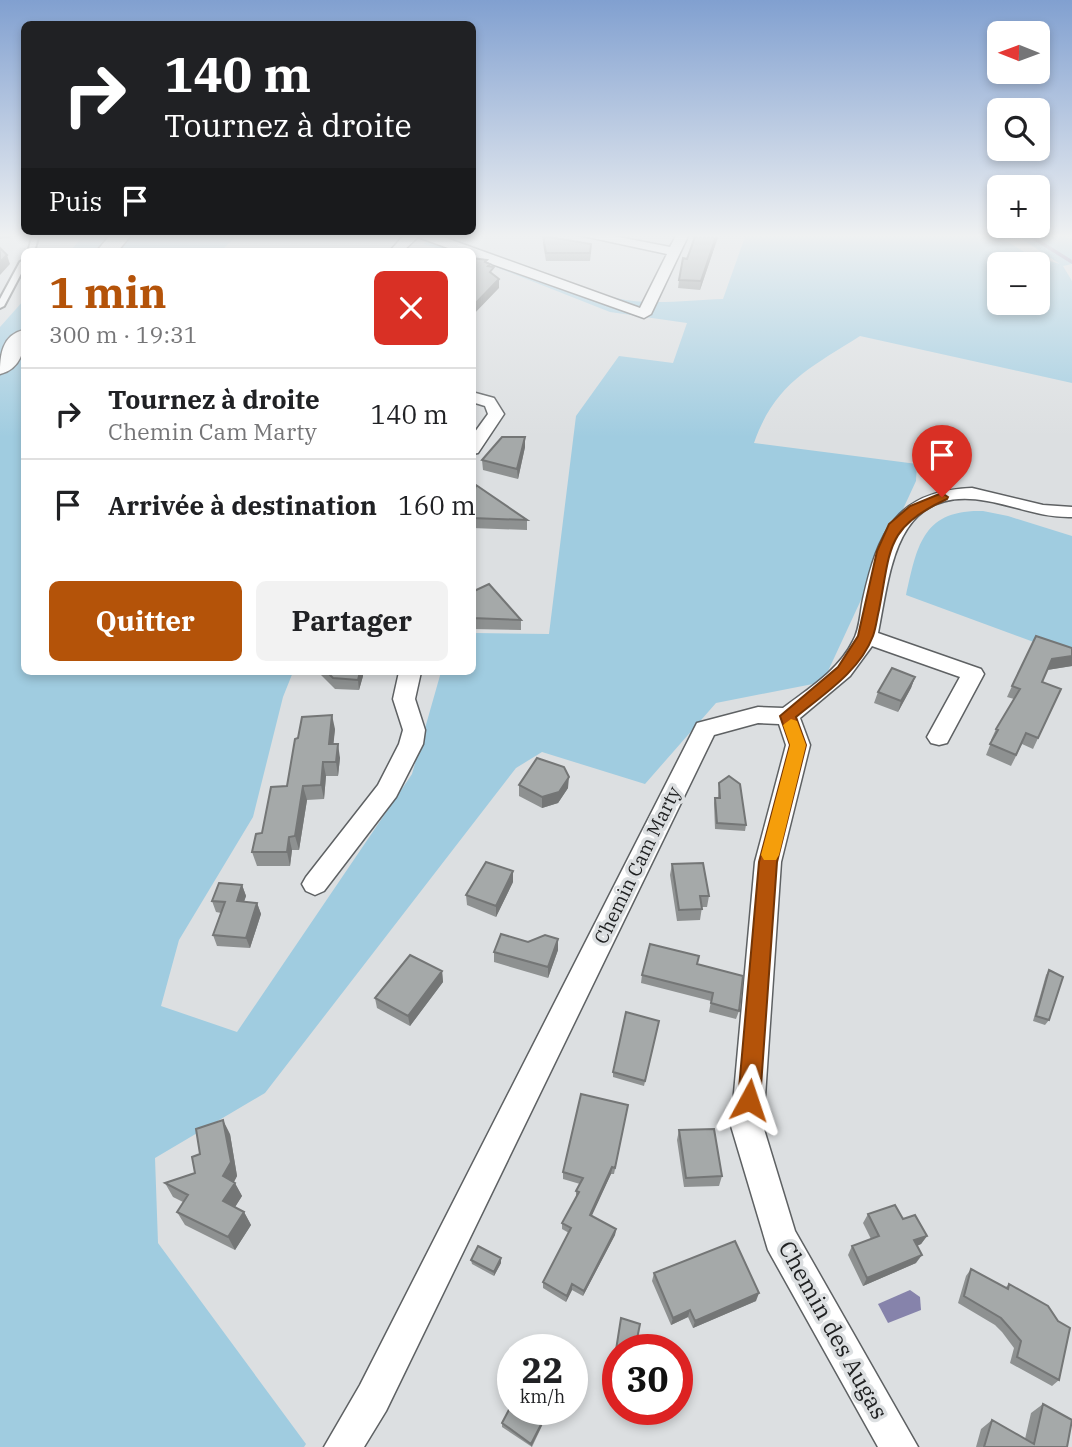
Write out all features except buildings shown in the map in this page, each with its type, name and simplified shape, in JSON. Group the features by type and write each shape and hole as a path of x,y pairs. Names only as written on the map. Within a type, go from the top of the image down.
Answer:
{"main road":[{"path":"0,367 21,341"}],"street":[{"path":"609,302 644,314 650,302"},
{"path":"476,398 488,400 495,405 496,414 476,443"},
{"path":"788,716 843,670 866,636 884,551 894,527 915,509 933,500 962,494 1003,499 1067,516"},
{"path":"866,636 973,674 939,737"},
{"path":"315,884 387,791 411,744 414,730 404,699 409,675"},
{"name":"Chemin Cam Marty","path":"343,1447 373,1398 705,729 758,715 788,716"},
{"name":"Chemin des Augas","path":"788,716 798,745 768,862 747,1126 780,1237 899,1447"}],"shaded area":[{"path":"583,302 987,302 987,315 1050,315 1050,302 1072,302 1072,383 860,336 796,379 772,405 754,443 917,464 916,481 823,682 716,703 645,784 542,752 516,768 265,1093 155,1158 158,1243 306,1444 304,1447 0,1447 0,327 21,303 21,675 292,675 283,697 253,817 179,940 161,1006 237,1032 412,774 440,675 476,675 476,633 549,634 576,416 619,356 673,363 687,323 610,312"},
{"path":"983,511 1072,536 1072,656 906,595 919,547 935,524 963,512"},
{"path":"910,1290 920,1297 921,1310 888,1323 878,1304"}],"slow traffic":[{"path":"770,855 798,745 791,725"}],"route":[{"path":"749,1100 768,862 798,745 788,716 843,670 866,636 884,551 894,527 915,509 942,497"}]}
